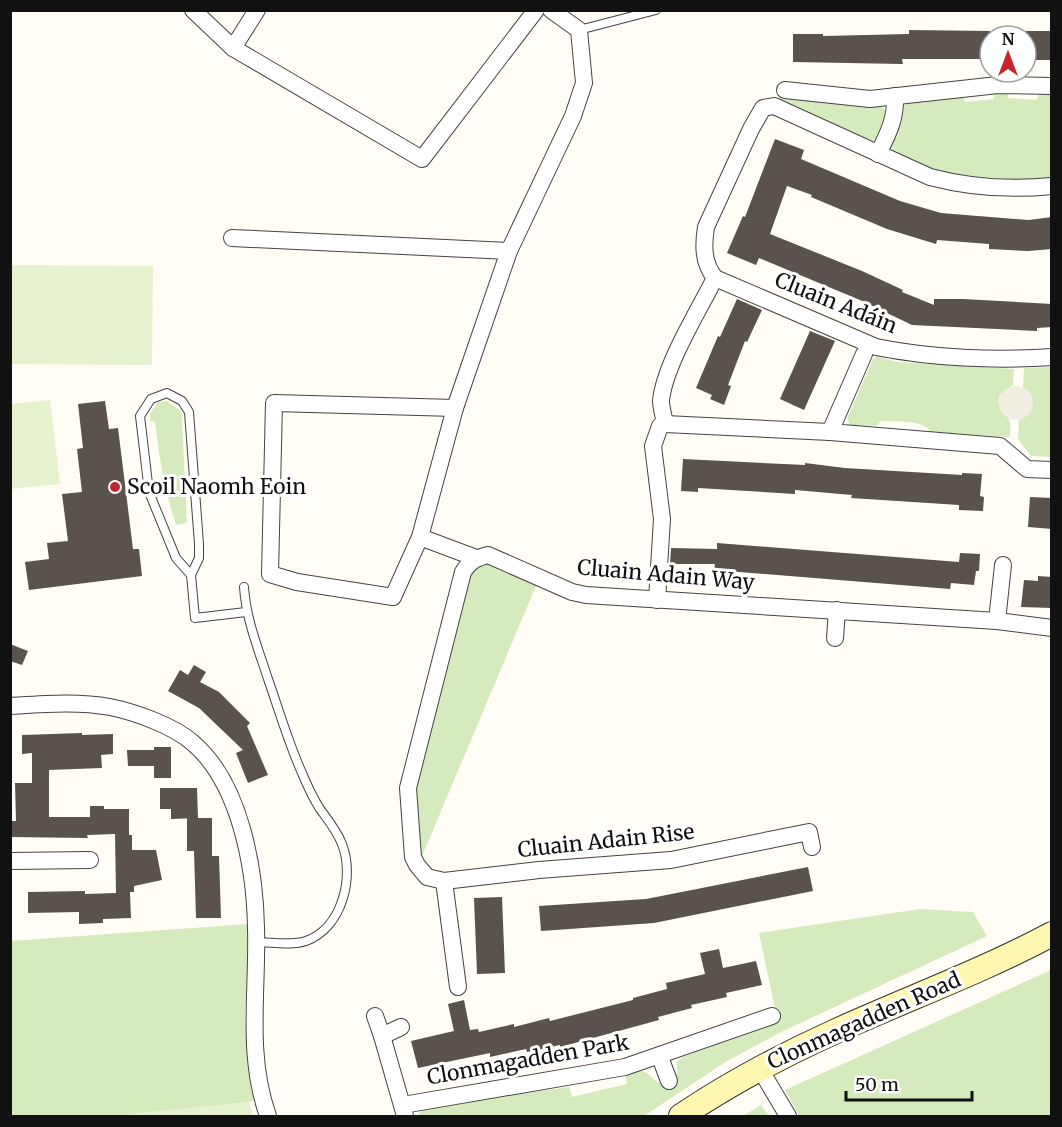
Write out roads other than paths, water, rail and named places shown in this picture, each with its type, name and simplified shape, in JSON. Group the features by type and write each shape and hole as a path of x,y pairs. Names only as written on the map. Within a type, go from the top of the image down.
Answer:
{"street":[{"path":"193,10 233,48 422,159 536,10"},
{"path":"233,48 257,10"},
{"path":"455,408 274,403 270,574 297,582 393,597 420,537 455,408 509,251 573,116 584,83 579,30 551,10"},
{"path":"785,90 870,99 998,84 1052,86"},
{"path":"878,154 894,122 896,110 894,96"},
{"path":"665,424 661,403 667,377 684,338 716,278 707,268 703,243 706,228 751,129 763,108 774,106 930,177 950,182 1019,188 1052,186"},
{"path":"232,238 509,251"},
{"name":"Cluain Adáin","path":"716,278 876,347 936,355 1017,359 1052,357"},
{"name":"Cluain Adáin","path":"830,432 864,354"},
{"path":"657,600 662,519 653,446 660,426 665,424 830,432 1000,446 1027,469 1052,470"},
{"name":"Cluain Adain Way","path":"420,537 476,558 488,555 500,559 572,592 586,595 997,621 1052,628"},
{"name":"Cluain Adain Rise","path":"476,558 463,572 408,788 413,856 427,877 444,881 539,870 671,860 809,832 812,847"},
{"path":"997,621 1003,565"},
{"path":"836,638 837,610"},
{"path":"10,706 82,704 111,707 141,716 168,727 193,742 210,761 226,786 237,814 247,851 253,889 256,942 253,1036 257,1075 268,1116"},
{"path":"10,861 90,860"},
{"path":"444,881 458,987"},
{"name":"Clonmagadden Road","path":"681,1116 760,1068 832,1032 1016,953 1052,934"},
{"name":"Clonmagadden Park","path":"375,1016 404,1111 625,1067 660,1057 772,1016"},
{"path":"382,1036 401,1027"},
{"name":"Clonmagadden Park","path":"660,1057 669,1081"},
{"path":"760,1068 788,1116"}],"lane":[{"path":"579,30 656,10"},
{"path":"191,575 176,558 149,492 142,445 140,416 151,399 167,393 182,401 189,412 199,544 199,558 191,575 195,618 246,612"},
{"path":"244,587 246,612 286,733 316,801 342,842 348,874 346,889 338,910 322,931 312,938 299,942 256,942"}],"place":[{"name":"Scoil Naomh Eoin","path":"115,487"}]}
